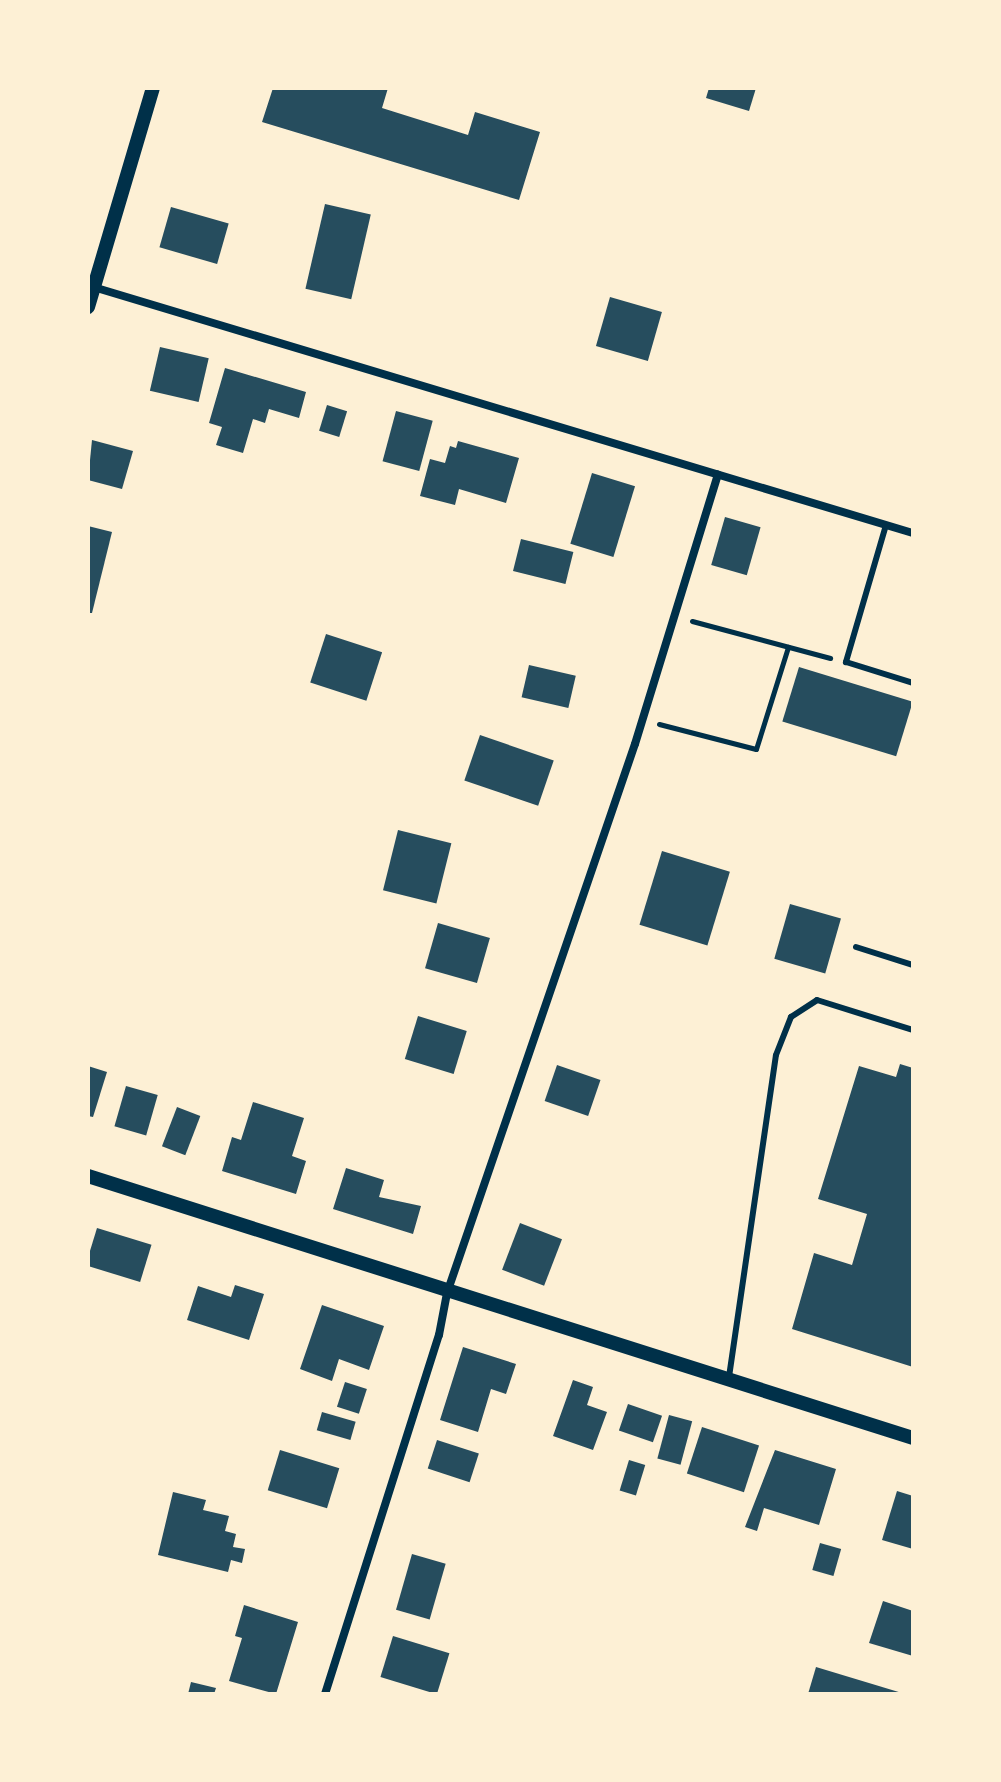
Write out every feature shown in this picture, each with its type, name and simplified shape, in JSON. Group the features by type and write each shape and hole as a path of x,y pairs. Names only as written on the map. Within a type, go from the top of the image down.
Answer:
{"street":[{"path":"88,307 91,286 153,88"},
{"path":"91,286 913,533"},
{"path":"325,1694 439,1335 447,1293 643,719 672,615 718,474"},
{"path":"88,1176 447,1293 913,1438"}],"lane":[{"path":"886,525 846,662 913,683"},
{"path":"856,947 913,965"},
{"path":"729,1381 776,1055 791,1017 817,1000 913,1030"}],"path":[{"path":"672,615 846,662"},
{"path":"643,719 756,749 788,647"}],"building":[{"path":"273,88 388,88 382,108 468,135 475,112 540,132 519,200 262,122"},
{"path":"709,88 756,88 749,111 706,98"},
{"path":"325,204 371,215 351,299 305,289"},
{"path":"171,207 229,224 217,264 159,247"},
{"path":"610,297 662,312 648,361 596,346"},
{"path":"160,347 209,358 199,402 150,391"},
{"path":"225,368 306,392 299,418 269,409 265,423 253,419 243,453 216,445 222,427 209,423"},
{"path":"327,405 347,411 339,437 319,431"},
{"path":"396,411 433,421 419,471 383,461"},
{"path":"92,440 133,451 122,489 88,480"},
{"path":"458,441 519,458 506,503 459,489 455,505 420,496 430,459 445,463 450,446 456,448"},
{"path":"592,473 635,486 613,557 570,544"},
{"path":"725,517 761,527 747,575 711,565"},
{"path":"88,526 112,532 92,613 88,613"},
{"path":"521,539 573,552 565,584 513,571"},
{"path":"326,634 382,652 366,701 310,683"},
{"path":"529,665 576,676 568,708 522,697"},
{"path":"799,667 913,702 896,756 782,722"},
{"path":"480,735 554,760 538,806 464,780"},
{"path":"398,830 451,843 436,903 383,890"},
{"path":"662,851 730,872 707,945 639,925"},
{"path":"790,904 841,919 825,973 774,959"},
{"path":"438,923 490,938 477,983 425,968"},
{"path":"418,1016 467,1031 454,1074 405,1059"},
{"path":"900,1064 913,1068 913,1367 792,1329 814,1253 852,1265 867,1214 818,1199 859,1066 896,1077"},
{"path":"557,1065 600,1080 588,1116 545,1101"},
{"path":"88,1066 107,1072 93,1117 88,1116"},
{"path":"126,1086 158,1095 146,1135 114,1126"},
{"path":"253,1102 304,1118 292,1156 306,1161 296,1194 222,1171 232,1137 241,1140"},
{"path":"177,1107 200,1116 185,1155 162,1146"},
{"path":"346,1168 384,1180 379,1197 421,1206 413,1234 333,1209"},
{"path":"520,1223 562,1239 544,1286 502,1270"},
{"path":"97,1228 152,1245 140,1282 88,1266"},
{"path":"235,1285 264,1294 249,1340 187,1320 198,1286 231,1297"},
{"path":"322,1305 384,1326 369,1370 339,1359 332,1381 300,1369"},
{"path":"463,1347 516,1364 506,1394 491,1389 478,1432 440,1420"},
{"path":"573,1380 593,1387 587,1405 607,1412 593,1450 553,1436"},
{"path":"345,1382 367,1389 359,1414 337,1407"},
{"path":"628,1404 662,1416 653,1442 619,1430"},
{"path":"322,1412 356,1422 350,1440 317,1430"},
{"path":"669,1415 692,1421 681,1465 657,1458"},
{"path":"702,1427 759,1446 744,1492 687,1474"},
{"path":"437,1440 479,1454 470,1482 428,1469"},
{"path":"280,1450 339,1468 327,1508 268,1490"},
{"path":"775,1450 836,1469 819,1525 764,1508 757,1531 745,1527"},
{"path":"629,1460 645,1465 636,1496 620,1491"},
{"path":"897,1491 913,1496 913,1549 882,1540"},
{"path":"173,1492 206,1500 203,1510 229,1516 225,1531 236,1534 233,1547 245,1549 242,1563 231,1560 228,1572 158,1555"},
{"path":"820,1543 841,1549 833,1576 812,1570"},
{"path":"412,1554 446,1564 430,1619 396,1610"},
{"path":"883,1601 913,1611 913,1656 869,1643"},
{"path":"244,1605 298,1622 276,1694 229,1681 242,1638 235,1636"},
{"path":"393,1636 449,1653 437,1694 380,1677"},
{"path":"816,1667 902,1693 902,1694 808,1694"},
{"path":"191,1682 216,1688 214,1694 188,1694"}]}
